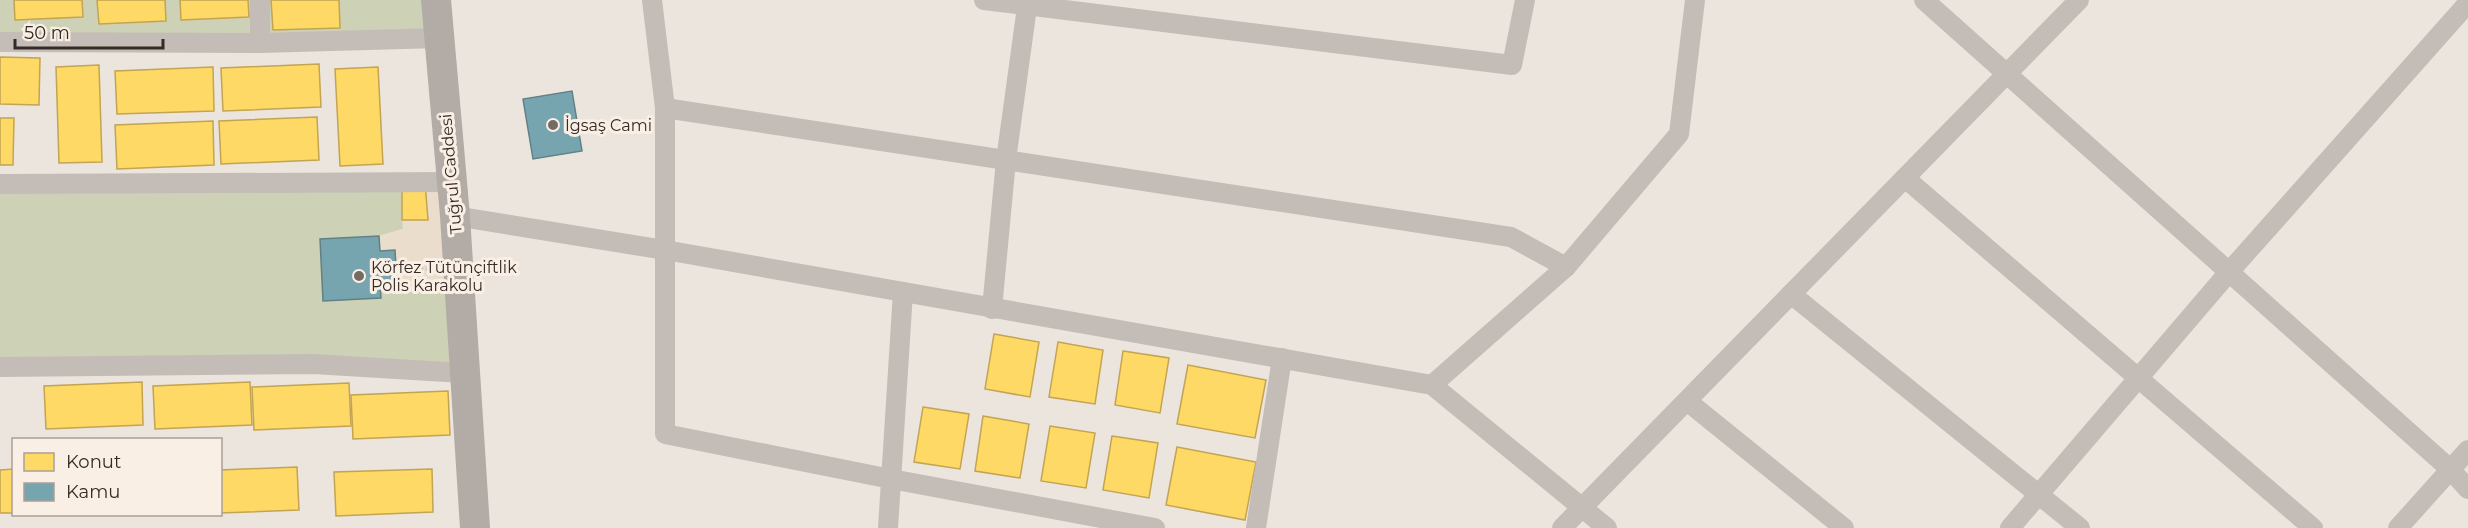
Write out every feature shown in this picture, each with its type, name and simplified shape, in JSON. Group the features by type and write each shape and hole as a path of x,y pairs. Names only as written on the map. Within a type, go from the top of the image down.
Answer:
{"main road":[{"name":"Tuğrul Caddesi","path":"436,0 455,216 475,528"}],"street":[{"path":"260,0 260,43"},
{"path":"652,0 665,108 665,434 1155,528"},
{"path":"984,0 1027,7 1123,8 1512,65 1525,0"},
{"path":"1432,385 1566,267 1679,134 1695,0"},
{"path":"1924,0 2450,469 2468,489"},
{"path":"1562,528 2079,0"},
{"path":"2010,528 2229,272 2468,3"},
{"path":"992,309 1006,160 1027,7"},
{"path":"0,42 260,43 440,38"},
{"path":"665,108 1510,237 1566,267"},
{"path":"1905,178 2313,528"},
{"path":"0,184 452,182"},
{"path":"455,216 665,250 1432,385 1607,528"},
{"path":"888,528 903,292"},
{"path":"1791,294 2080,528"},
{"path":"1256,528 1282,358"},
{"path":"0,367 313,364 464,373"},
{"path":"1688,401 1844,528"},
{"path":"2398,528 2468,450"}],"path":[{"path":"396,268 458,271"}],"green space":[{"path":"0,0 436,0 440,38 0,42"},
{"path":"402,182 403,229 379,236 320,239 323,301 381,298 380,284 397,284 410,292 446,289 450,372 0,367 0,184"}],"shaded area":[{"path":"425,182 443,182 446,289 410,292 397,284 395,250 380,251 379,236 403,229 402,220 428,220"}],"building: Konut":[{"path":"14,0 82,0 83,17 15,20"},
{"path":"97,0 165,0 166,21 99,24"},
{"path":"180,0 248,0 249,17 181,20"},
{"path":"271,0 339,0 340,28 273,30"},
{"path":"0,57 40,58 39,105 0,104"},
{"path":"319,64 321,107 223,111 221,68"},
{"path":"99,65 102,162 59,163 56,67"},
{"path":"213,67 214,111 117,114 115,71"},
{"path":"378,67 383,164 340,166 335,69"},
{"path":"317,117 319,160 221,164 219,121"},
{"path":"0,118 14,118 13,165 0,165"},
{"path":"213,121 214,165 117,169 115,125"},
{"path":"402,182 425,182 428,220 402,220"},
{"path":"994,334 1039,342 1030,397 985,389"},
{"path":"1058,342 1103,350 1095,404 1049,397"},
{"path":"1123,351 1169,358 1160,413 1115,405"},
{"path":"1188,365 1266,380 1255,438 1177,424"},
{"path":"142,382 143,425 46,429 44,386"},
{"path":"250,382 252,425 155,429 153,386"},
{"path":"349,383 351,426 254,430 252,387"},
{"path":"448,391 450,435 353,439 351,395"},
{"path":"923,407 969,414 960,469 914,462"},
{"path":"983,416 1029,424 1020,478 975,471"},
{"path":"1050,426 1095,433 1086,488 1041,481"},
{"path":"1112,436 1158,443 1149,498 1103,490"},
{"path":"1177,447 1256,462 1245,520 1166,505"},
{"path":"297,467 299,510 222,513 222,470"},
{"path":"12,469 12,513 0,513 0,470"},
{"path":"432,469 433,512 336,516 334,472"}],"building: Kamu":[{"name":"İgsaş Cami","path":"572,91 582,151 533,159 523,99"},
{"name":"Körfez Tütünçiftlik Polis Karakolu","path":"379,236 380,251 395,250 397,284 380,284 381,298 323,301 320,239"}],"place":[{"name":"İgsaş Cami","path":"553,125"},
{"name":"Körfez Tütünçiftlik Polis Karakolu","path":"359,276"}]}
